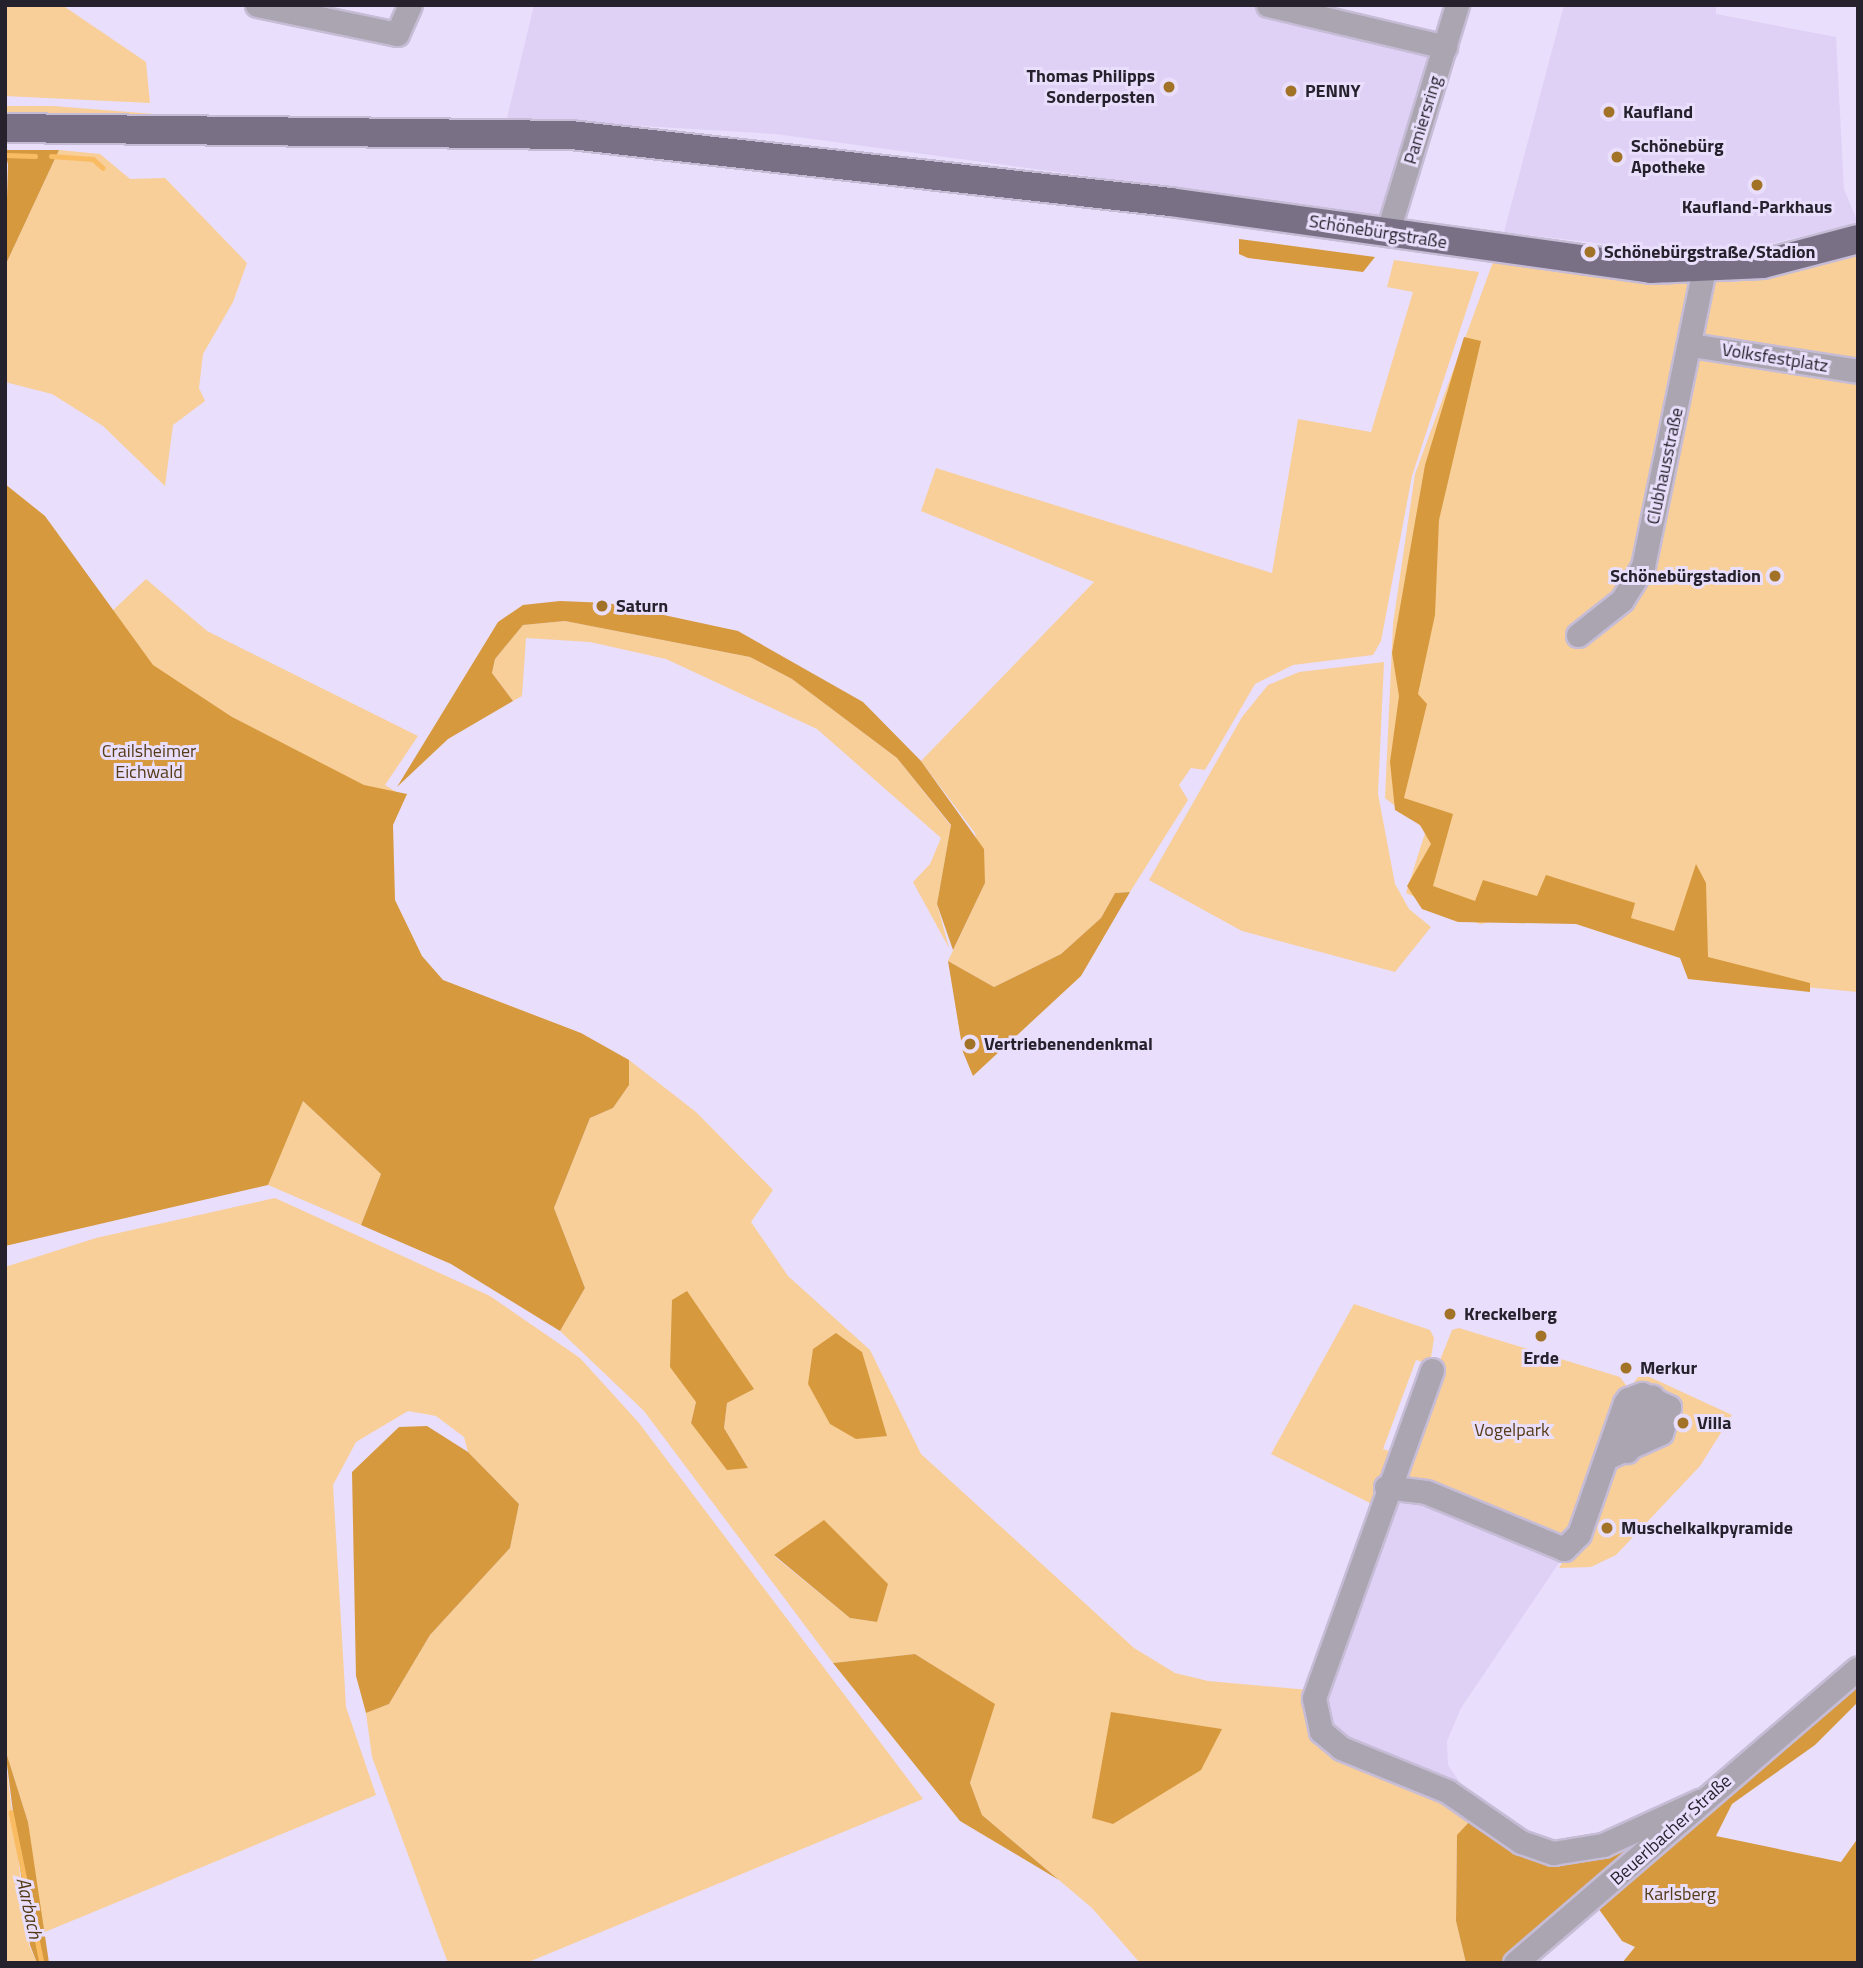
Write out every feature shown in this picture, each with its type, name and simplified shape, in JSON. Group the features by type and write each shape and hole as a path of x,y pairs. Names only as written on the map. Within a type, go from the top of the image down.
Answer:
{"main road":[{"name":"Schönebürgstraße","path":"5,128 571,135 895,169 1594,264 1704,270 1763,264 1858,239"}],"street":[{"path":"257,5 397,34 410,5"},
{"path":"1268,5 1445,47"},
{"name":"Pamiersring","path":"1387,234 1457,5"},
{"name":"Clubhausstraße","path":"1578,635 1622,600 1643,566 1691,345 1704,270"},
{"name":"Volksfestplatz","path":"1691,345 1858,371"},
{"path":"1432,1370 1386,1487 1314,1698 1315,1722 1329,1740 1430,1783 1504,1833 1553,1853 1603,1845 1699,1801"},
{"path":"1386,1487 1426,1492 1551,1546 1570,1546 1617,1455 1628,1398 1652,1397 1669,1408 1667,1424 1617,1455"},
{"name":"Beuerlbacher Straße","path":"1515,1963 1600,1895 1699,1801 1858,1668"}],"shaded area":[{"path":"534,5 1285,5 1434,51 1384,216 775,134 507,118"},
{"name":"Kaufland","path":"1564,5 1716,5 1716,14 1836,37 1844,189 1858,223 1745,250 1672,252 1504,232"},
{"path":"1390,1488 1565,1554 1461,1708 1447,1741 1448,1765 1475,1804 1328,1735 1320,1692"}],"green space":[{"path":"5,5 62,5 146,62 150,103 5,96"},
{"path":"5,106 53,106 154,114 152,119 5,117"},
{"path":"5,150 59,150 5,266 8,165"},
{"path":"59,150 100,154 130,179 165,178 247,263 233,302 203,354 199,388 205,401 173,425 165,486 103,426 52,394 5,382 5,266"},
{"path":"1239,239 1375,257 1363,272 1248,258 1239,254"},
{"name":"Schönebürgstadion","path":"1858,253 1858,992 1719,979 1691,956 1557,909 1480,924 1406,893 1426,830 1385,798 1393,624 1415,474 1493,262 1736,282"},
{"path":"1394,260 1479,272 1412,476 1381,641 1373,655 1293,665 1255,684 1205,770 1191,768 1179,785 1188,800 1130,892 1115,893 1101,918 1061,954 994,987 948,961 985,883 975,833 921,761 1094,582 921,511 936,468 1272,573 1298,419 1371,432 1413,292 1387,287"},
{"path":"1464,337 1481,341 1439,520 1435,615 1418,694 1427,704 1404,798 1453,814 1433,886 1475,901 1483,880 1537,896 1546,875 1635,903 1631,918 1674,931 1696,864 1706,883 1708,957 1810,983 1810,992 1688,979 1680,958 1576,924 1458,922 1422,909 1407,886 1431,844 1420,825 1395,810 1390,762 1399,696 1392,653 1425,465"},
{"path":"5,484 45,516 153,665 232,717 364,785 407,794 393,825 395,900 422,956 443,980 581,1033 629,1060 629,1085 613,1108 590,1118 554,1208 585,1288 560,1331 451,1264 361,1225 381,1174 303,1101 268,1185 5,1246"},
{"name":"Crailsheimer Eichwald","path":"5,485 108,615 146,579 207,631 418,736 385,785 403,796 5,995"},
{"path":"560,601 608,603 738,631 863,702 921,761 984,849 985,883 953,950 937,904 951,825 897,758 792,679 750,657 565,621 523,625 495,659 492,673 513,701 448,739 397,787 498,622 523,605"},
{"path":"565,621 750,657 792,679 897,758 951,826 937,904 949,948 913,882 930,864 941,838 817,729 666,659 590,642 526,638 522,696 513,701 492,673 495,659 523,625"},
{"path":"1384,662 1378,794 1395,884 1409,909 1431,927 1395,972 1242,931 1149,880 1242,717 1268,685 1299,672"},
{"path":"1130,892 1081,976 973,1076 963,1052 948,961 994,987 1061,954 1101,918 1115,893"},
{"path":"629,1060 696,1112 773,1190 751,1222 788,1276 870,1350 921,1454 1134,1648 1175,1673 1208,1681 1309,1690 1305,1714 1317,1743 1348,1765 1448,1804 1471,1820 1457,1836 1456,1921 1466,1963 1140,1963 1092,1908 982,1815 970,1783 994,1704 915,1654 833,1663 644,1411 560,1331 585,1288 554,1208 590,1118 613,1108 629,1085","holes":["753,1389 727,1403 724,1428 748,1468 691,1423 696,1402","824,1521 877,1622 850,1618 774,1556"]},
{"path":"302,1100 381,1174 361,1225 268,1185"},
{"path":"275,1198 490,1296 580,1358 639,1423 923,1799 526,1963 448,1963 372,1757 366,1713 389,1704 430,1635 510,1548 519,1504 468,1452 464,1437 436,1416 408,1411 356,1442 333,1485 346,1707 376,1795 40,1934 28,1822 5,1749 5,1267 96,1238"},
{"path":"687,1291 754,1389 727,1403 724,1428 748,1468 727,1470 691,1423 696,1402 670,1367 672,1300"},
{"path":"1354,1304 1430,1330 1434,1338 1430,1364 1416,1360 1383,1449 1394,1453 1374,1505 1271,1454"},
{"name":"Vogelpark","path":"1459,1328 1620,1377 1629,1389 1641,1373 1732,1415 1700,1466 1616,1555 1591,1567 1559,1568 1567,1555 1564,1543 1391,1484 1452,1330"},
{"path":"836,1333 862,1352 887,1436 856,1439 830,1424 808,1384 813,1349"},
{"path":"427,1426 468,1452 519,1504 510,1548 430,1635 389,1704 366,1713 356,1676 352,1472 399,1427"},
{"path":"824,1520 888,1584 877,1622 850,1618 774,1555"},
{"path":"915,1654 995,1704 970,1783 982,1815 1059,1880 960,1821 833,1663"},
{"name":"Karlsberg","path":"1858,1668 1858,1702 1815,1745 1732,1804 1716,1836 1841,1862 1858,1838 1858,1963 1622,1963 1635,1947 1622,1941 1598,1908 1532,1963 1466,1963 1456,1921 1457,1835 1471,1820 1520,1850 1659,1824"},
{"path":"1111,1712 1222,1729 1201,1770 1113,1824 1092,1818"},
{"path":"5,1749 28,1822 49,1963 37,1963 30,1945"},
{"path":"5,1756 29,1945 37,1963 5,1963"}],"waterway":[{"path":"5,155 35,156"},
{"path":"51,156 93,159 103,168"},
{"name":"Aarbach","path":"11,1812 42,1963"}],"place":[{"name":"Thomas Philipps Sonderposten","path":"1169,87"},
{"name":"PENNY","path":"1291,91"},
{"name":"Kaufland","path":"1609,112"},
{"name":"Schönebürg Apotheke","path":"1617,157"},
{"name":"Kaufland-Parkhaus","path":"1757,185"},
{"name":"Schönebürgstraße/Stadion","path":"1590,252"},
{"name":"Schönebürgstadion","path":"1775,576"},
{"name":"Saturn","path":"602,606"},
{"name":"Vertriebenendenkmal","path":"970,1044"},
{"name":"Kreckelberg","path":"1450,1314"},
{"name":"Erde","path":"1541,1336"},
{"name":"Merkur","path":"1626,1368"},
{"name":"Villa","path":"1683,1423"},
{"name":"Muschelkalkpyramide","path":"1607,1528"}]}
